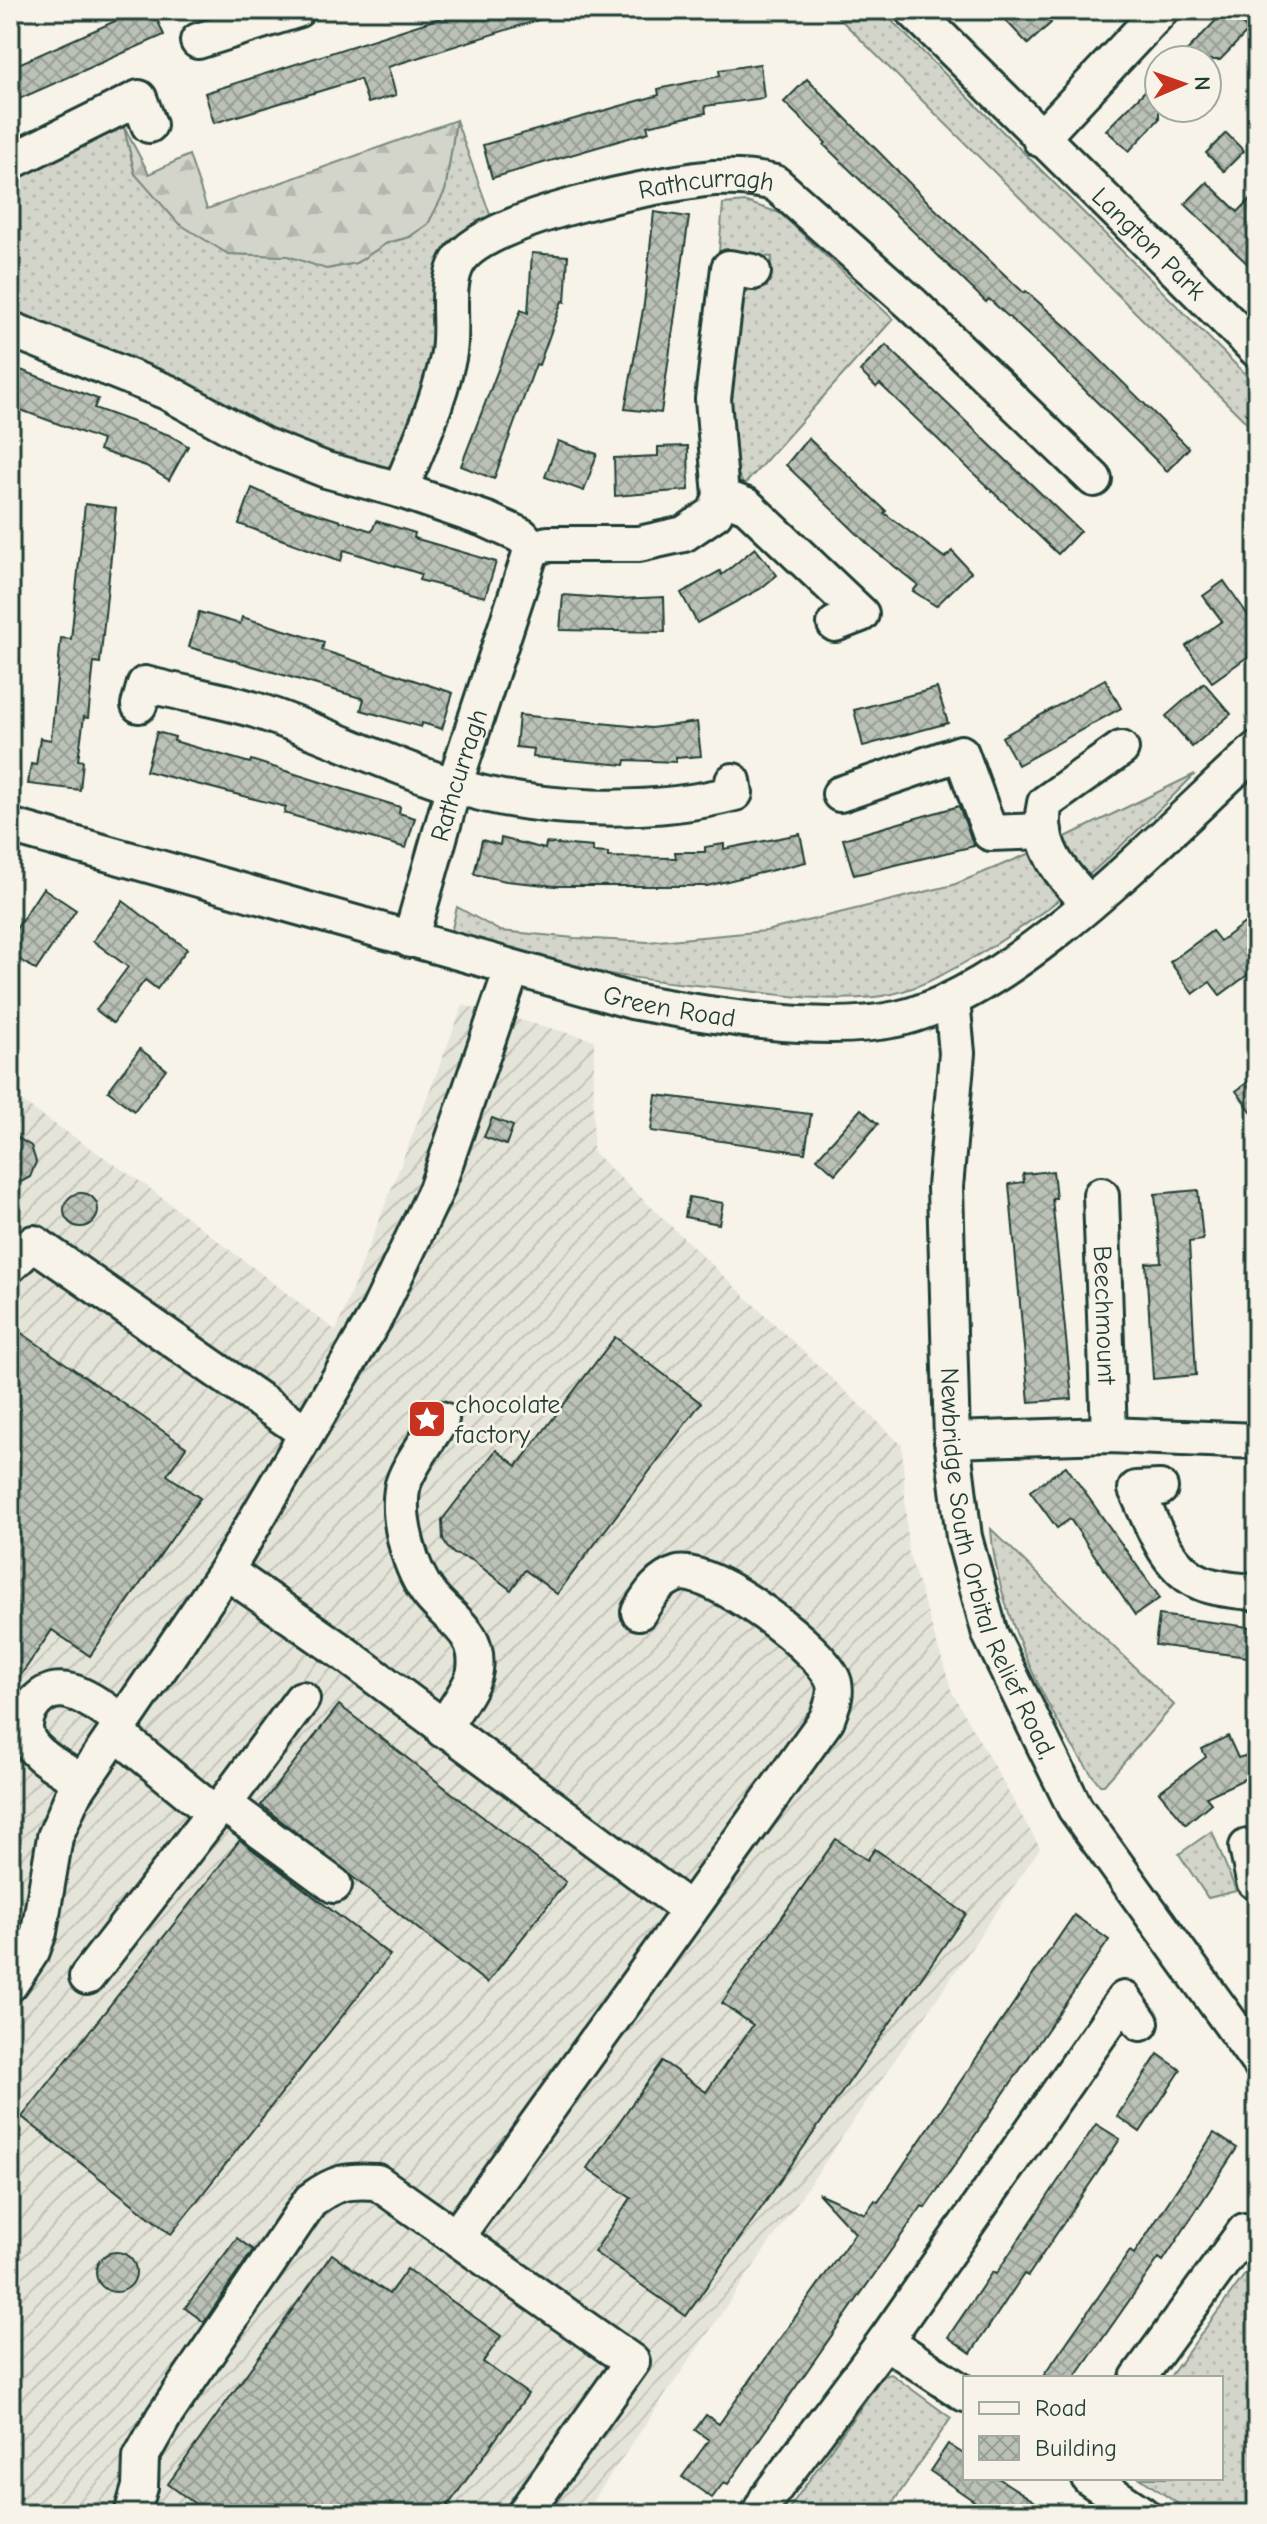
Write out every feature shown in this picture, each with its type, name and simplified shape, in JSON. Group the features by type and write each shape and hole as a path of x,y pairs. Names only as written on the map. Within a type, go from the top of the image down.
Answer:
{"street":[{"path":"198,41 297,10"},
{"name":"Langton Park","path":"913,10 1040,139 1257,350"},
{"path":"1040,139 1161,10"},
{"path":"10,162 139,98 149,125"},
{"name":"Rathcurragh","path":"400,490 448,358 451,291 457,264 471,245 504,228 636,190 728,178 775,183 912,304 1094,479"},
{"path":"10,329 167,392 263,445 326,470 400,490 487,520 522,536 532,548 548,544 639,544 684,534 715,513 721,496 713,399 716,353 729,268 753,272"},
{"path":"721,496 747,506 861,614 835,624"},
{"name":"Rathcurragh","path":"410,940 454,786 532,548"},
{"path":"144,685 252,709 454,786 591,807 694,804 735,793 733,781"},
{"path":"1089,903 1058,871 1044,831 1045,803 1121,749"},
{"name":"Green Road","path":"10,826 512,969 681,1010 802,1023 858,1024 896,1019 952,1000 1003,969 1089,903 1257,749"},
{"path":"840,794 961,753 990,833 1044,831"},
{"path":"10,1984 39,1932 55,1837 81,1782 226,1571 376,1316 436,1190 512,969"},
{"name":"Newbridge South Orbital Relief Road,","path":"952,1000 957,1053 945,1187 952,1440 964,1537 990,1634 1075,1808 1257,2060"},
{"name":"Beechmount","path":"1101,1195 1109,1435"},
{"path":"10,1265 34,1243 305,1432"},
{"path":"441,1419 401,1487 403,1523 412,1559 429,1594 465,1627 475,1648 475,1671 470,1686 443,1730"},
{"path":"952,1440 1109,1435 1257,1441"},
{"path":"1160,1488 1136,1489 1168,1555 1181,1572 1204,1585 1257,1593"},
{"path":"226,1571 345,1654 443,1730 690,1910"},
{"path":"456,2237 827,1719 835,1699 835,1684 828,1667 808,1647 715,1580 679,1573 657,1585 639,1612"},
{"path":"81,1782 38,1752 26,1734 26,1714 43,1693 59,1688 79,1693 219,1809 334,1885"},
{"path":"87,1977 302,1699"},
{"path":"1254,1881 1247,1847 1257,1847"},
{"path":"759,2514 768,2497 885,2341 1124,1999 1141,2023"},
{"path":"132,2514 140,2487 141,2457 163,2418 311,2200 332,2185 377,2182 632,2362 524,2514"},
{"path":"1139,2376 1245,2231 1257,2239"},
{"path":"885,2341 963,2393"},
{"path":"1092,2480 1142,2514"}],"shaded area":[{"path":"463,1005 594,1040 593,1152 902,1445 908,1551 952,1692 1040,1848 584,2514 10,2514 10,1094 144,1184 336,1331"}],"green space":[{"path":"831,10 881,10 1257,386 1257,433"},
{"path":"456,120 492,220 399,460 385,468 369,469 267,430 10,317 10,178 90,138 124,127 135,174 228,254 288,256 327,269 356,263 387,243 410,237 445,191"},
{"path":"456,120 445,191 428,224 409,237 387,243 356,263 326,269 288,256 228,254 178,223 135,174 124,127 149,174 189,155 207,209"},
{"path":"746,202 780,213 893,319 744,485 733,464 728,441 726,392 729,367 741,295 752,287 767,287 772,257 719,252 723,204"},
{"path":"1195,774 1116,851 1033,919 950,971 894,994 816,998 641,979 545,961 451,933 457,907 500,931 575,938 648,942 766,931 953,885 1043,848"},
{"path":"991,1529 1174,1705 1104,1785 1100,1785 1063,1730 1029,1663 1003,1594"},
{"path":"1212,1831 1236,1891 1208,1898 1179,1854"},
{"path":"1257,2258 1257,2509 1236,2514 1193,2514 1143,2480 1223,2480 1223,2376 1170,2376"},
{"path":"891,2374 951,2418 885,2514 785,2514 883,2376"}],"building":[{"path":"140,10 153,10 164,35 10,103 10,70 16,65"},
{"path":"465,10 554,10 554,15 388,67 396,95 368,103 360,79 214,123 205,93"},
{"path":"996,10 1038,10 1051,23 1028,44"},
{"path":"1226,10 1249,30 1223,57 1223,44 1193,44"},
{"path":"760,64 764,98 705,106 706,113 647,126 649,132 492,178 483,145 659,95 658,89 720,76 719,70"},
{"path":"807,79 934,208 1024,293 1026,291 1070,330 1189,448 1167,471 1036,342 989,299 986,302 824,145 826,143 784,102"},
{"path":"1143,93 1143,124 1154,124 1129,151 1106,130"},
{"path":"1226,133 1244,151 1224,171 1206,153"},
{"path":"1207,182 1238,212 1257,192 1257,273 1185,204"},
{"path":"654,212 689,217 661,413 625,409 644,304"},
{"path":"532,253 568,256 565,302 562,301 539,365 536,364 494,479 461,466 521,310 528,313"},
{"path":"886,345 1080,531 1058,554 880,384 876,387 860,371"},
{"path":"10,366 98,399 94,408 169,435 188,446 169,480 146,466 99,450 102,440 10,406"},
{"path":"808,438 886,511 884,513 945,558 952,551 971,572 936,606 913,591 918,585 874,550 786,465"},
{"path":"558,441 597,454 584,491 545,477"},
{"path":"688,446 689,490 615,496 614,458 658,456 658,447"},
{"path":"252,488 290,505 372,531 376,521 415,533 414,538 496,562 485,597 419,580 421,574 344,550 341,561 239,524"},
{"path":"85,504 116,508 100,663 94,662 88,718 84,717 78,760 83,761 80,790 28,784 31,764 36,765 40,738 51,740 61,638 71,639"},
{"path":"755,548 777,575 760,589 697,623 681,593 720,571 722,575"},
{"path":"1224,581 1257,628 1257,650 1212,682 1186,646 1222,621 1203,596"},
{"path":"563,595 618,599 664,597 665,632 560,630"},
{"path":"199,612 240,624 242,617 324,642 322,650 453,693 442,729 422,723 421,727 361,710 364,699 189,647"},
{"path":"1105,679 1121,708 1018,765 1002,737"},
{"path":"1204,683 1231,714 1192,747 1166,716"},
{"path":"937,688 948,723 863,746 854,710"},
{"path":"519,715 651,728 697,722 701,756 676,758 676,762 626,760 625,765 533,757 534,749 516,747"},
{"path":"157,732 175,737 174,741 250,763 251,760 400,807 399,813 415,818 406,848 284,813 286,807 146,771"},
{"path":"959,806 974,846 854,875 843,839"},
{"path":"800,834 806,862 707,886 555,886 474,874 482,840 500,845 501,838 545,849 546,843 593,847 593,852 608,853 608,857 676,858 675,852 705,852 705,847 724,844 724,849"},
{"path":"43,888 76,910 36,970 10,953 10,938"},
{"path":"123,901 187,949 157,989 145,980 113,1023 96,1010 128,967 93,941"},
{"path":"1257,914 1257,968 1220,995 1210,982 1193,994 1170,962 1212,931 1220,941"},
{"path":"140,1049 166,1069 134,1111 108,1091"},
{"path":"1257,1075 1257,1119 1236,1091"},
{"path":"656,1095 811,1114 805,1153 651,1131"},
{"path":"861,1109 878,1124 835,1174 817,1158"},
{"path":"492,1118 513,1126 506,1145 484,1137"},
{"path":"10,1133 31,1146 36,1162 30,1177 10,1188"},
{"path":"1053,1171 1056,1198 1052,1198 1072,1399 1029,1402 1009,1184 1024,1182 1023,1174"},
{"path":"1198,1190 1203,1240 1189,1242 1196,1375 1153,1379 1146,1263 1161,1262 1155,1194"},
{"path":"81,1193 93,1198 98,1210 93,1222 81,1227 69,1222 64,1210 69,1198"},
{"path":"689,1197 723,1203 719,1224 685,1217"},
{"path":"10,1325 186,1447 167,1475 200,1498 90,1656 52,1630 10,1691"},
{"path":"615,1337 701,1403 557,1594 525,1570 511,1590 472,1560 454,1554 447,1547 443,1539 442,1520 496,1450 517,1466"},
{"path":"1066,1466 1160,1598 1135,1615 1070,1519 1057,1528 1030,1491"},
{"path":"1159,1615 1257,1628 1256,1658 1155,1645"},
{"path":"339,1705 566,1882 487,1983 261,1805"},
{"path":"1228,1736 1238,1758 1257,1752 1257,1773 1206,1797 1211,1803 1186,1824 1159,1792 1206,1757 1202,1749"},
{"path":"836,1839 867,1860 875,1849 966,1914 686,2316 594,2252 631,2198 587,2168 662,2061 706,2092 753,2025 722,2003"},
{"path":"240,1840 390,1955 171,2234 22,2117"},
{"path":"1074,1915 1109,1940 925,2208 922,2206 728,2484 724,2482 712,2498 682,2477 709,2440 695,2430 706,2415 719,2424 855,2233 818,2193 865,2214 875,2200 878,2202"},
{"path":"1158,2054 1181,2070 1140,2132 1117,2116"},
{"path":"1096,2124 1120,2139 1028,2276 1024,2274 971,2353 948,2337 992,2272 996,2274"},
{"path":"1214,2133 1237,2148 1163,2261 1159,2258 1076,2376 1043,2376 1130,2251 1134,2254"},
{"path":"237,2238 253,2250 204,2322 185,2308"},
{"path":"116,2252 130,2258 136,2272 130,2286 116,2292 102,2286 96,2272 102,2258"},
{"path":"332,2254 389,2294 407,2269 501,2336 483,2362 528,2394 442,2514 209,2514 168,2484"},
{"path":"948,2444 963,2454 963,2480 1001,2480 1054,2514 993,2514 930,2471"}],"place":[{"name":"chocolate factory","path":"427,1419"}]}
